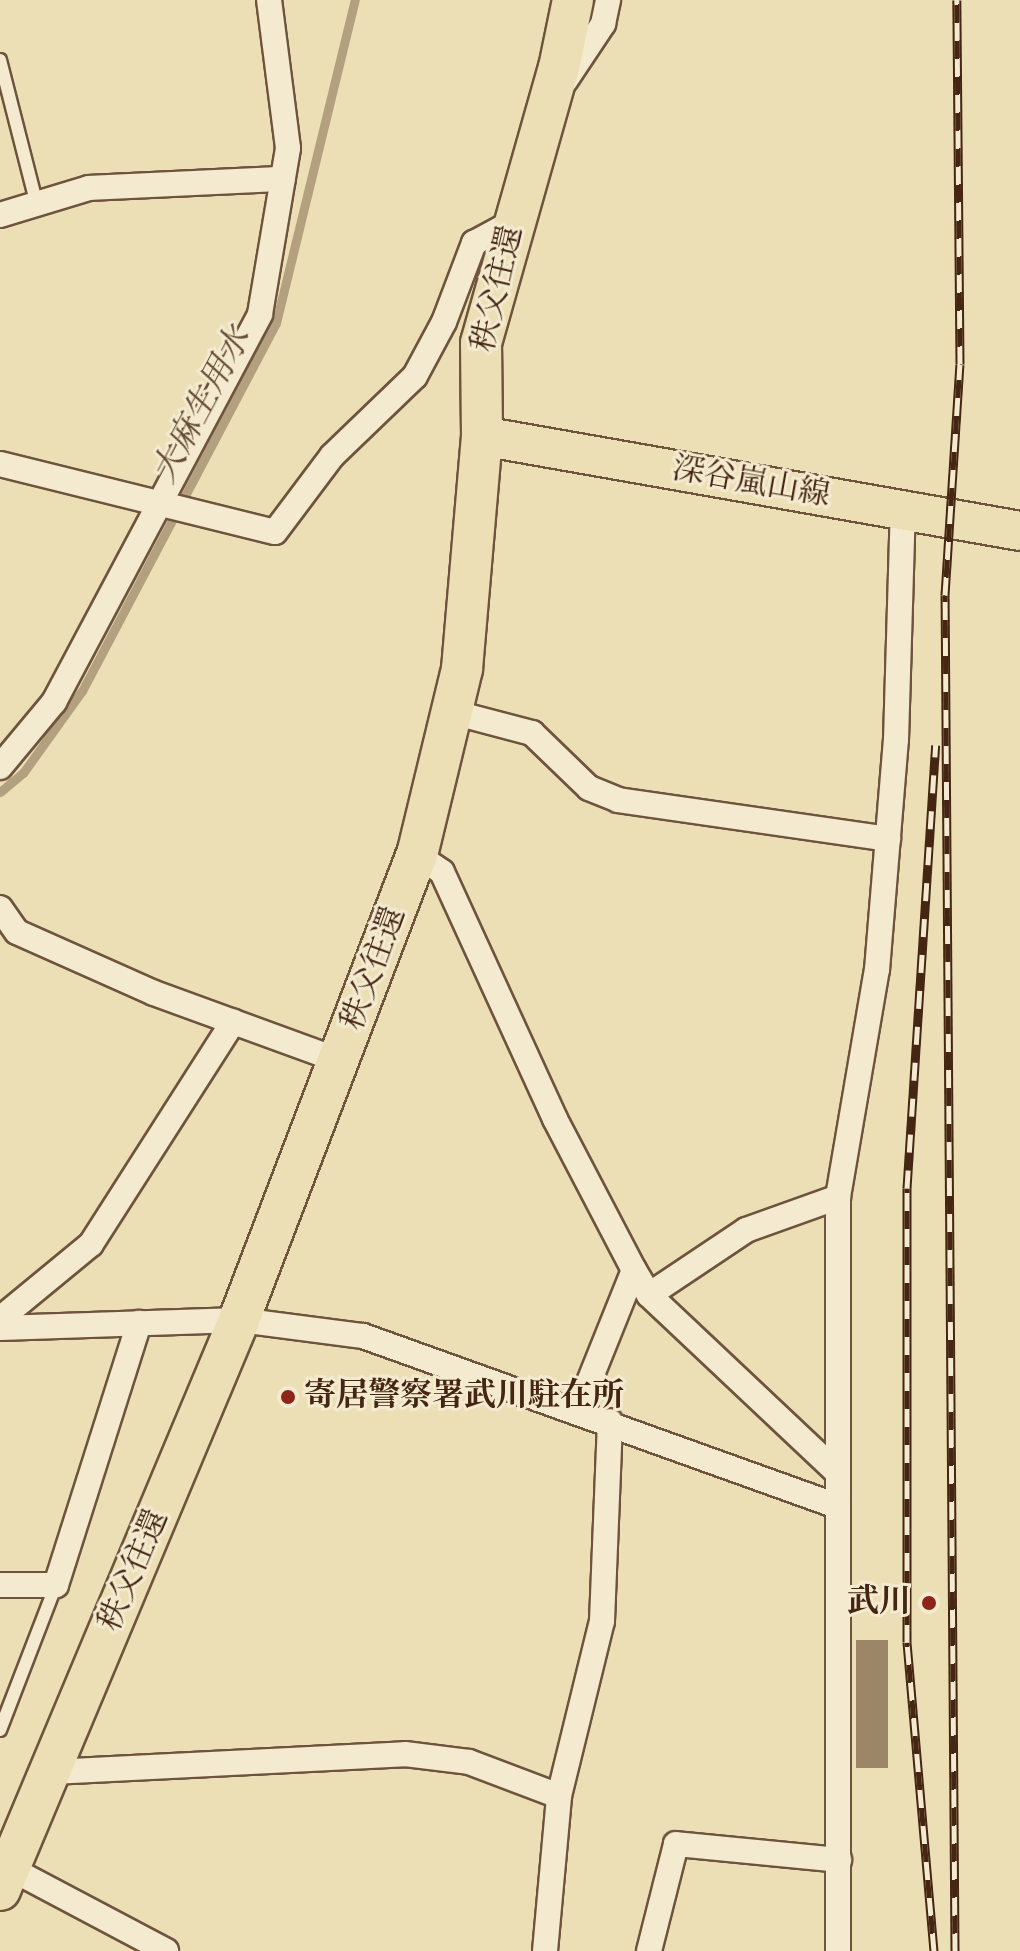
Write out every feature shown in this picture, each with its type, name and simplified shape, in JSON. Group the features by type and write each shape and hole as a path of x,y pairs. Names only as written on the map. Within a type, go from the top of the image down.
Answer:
{"highway":[{"name":"秩父往還","path":"3,1873 52,1772 239,1320 341,1061 417,855 462,669 482,436 481,343 548,107 573,0"}],"main road":[{"name":"深谷嵐山線","path":"482,436 1020,531"}],"street":[{"path":"0,767 54,702 260,314 288,148 269,0"},
{"path":"548,107 603,24 608,0"},
{"path":"0,215 36,201 89,188 283,179"},
{"path":"0,464 158,506 275,532 332,456 415,376 444,322 474,243 513,222"},
{"path":"838,1951 838,1197 877,970 888,839 903,510"},
{"path":"452,712 532,733 589,788 618,800 888,839"},
{"path":"417,855 442,872 555,1119 649,1295 836,1471"},
{"path":"0,908 17,932 233,1022 341,1061"},
{"path":"0,1319 91,1244 233,1022"},
{"path":"649,1295 746,1230 838,1197"},
{"path":"578,1409 634,1270"},
{"path":"0,1328 239,1320 363,1336 578,1409 837,1506"},
{"path":"0,1585 56,1585 139,1323"},
{"path":"545,1951 559,1796 602,1621 610,1421"},
{"path":"52,1772 405,1754 469,1762 559,1796"},
{"path":"649,1951 676,1844 839,1860"},
{"path":"3,1873 166,1951"}],"lane":[{"path":"0,60 36,201"},
{"path":"0,1730 56,1585"}],"building":[{"path":"856,1640 888,1640 888,1768 856,1768"}],"waterway":[{"name":"大麻生用水","path":"0,792 23,773 82,691 276,323 355,0"}],"railway":[{"path":"955,1951 945,595 960,364 957,0"},
{"path":"934,1951 907,1642 907,1188 936,745"}],"place":[{"name":"寄居警察署武川駐在所","path":"288,1397"},
{"name":"武川","path":"929,1603"}]}
